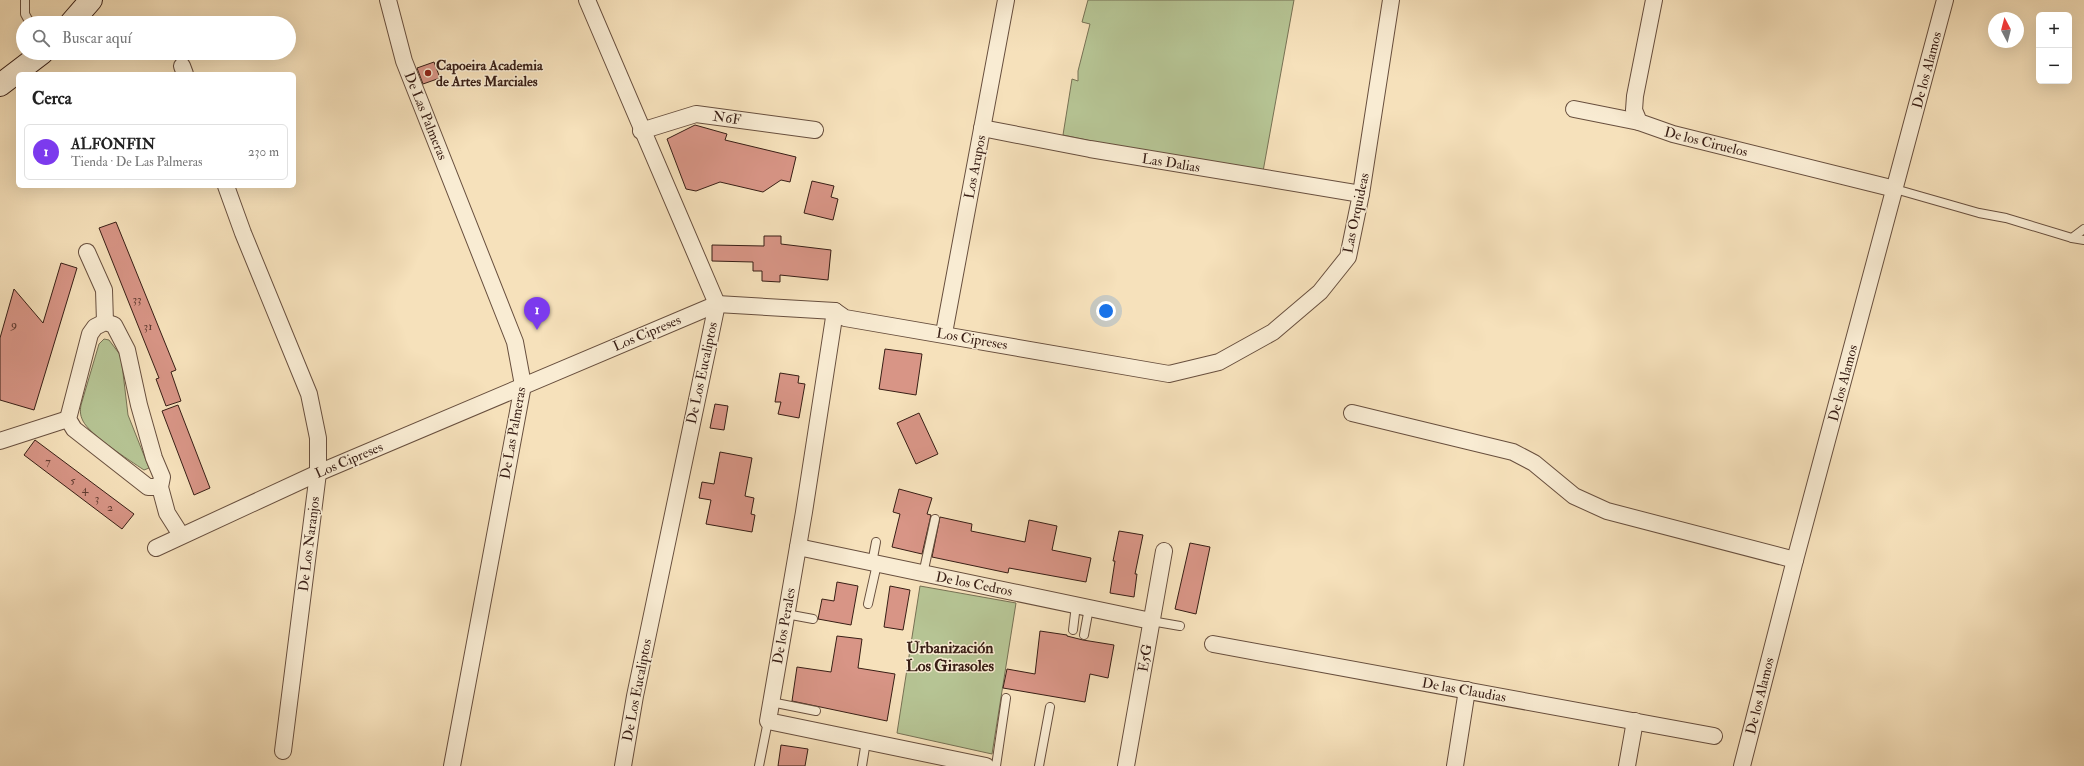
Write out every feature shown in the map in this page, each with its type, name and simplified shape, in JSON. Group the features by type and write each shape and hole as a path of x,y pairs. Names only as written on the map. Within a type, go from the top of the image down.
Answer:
{"street":[{"path":"77,16 92,0"},
{"name":"De Las Palmeras","path":"388,0 404,61 515,342 522,385 452,766"},
{"name":"De Los Eucaliptos","path":"587,0 717,304 635,696 623,766"},
{"name":"Los Arupos","path":"944,333 1006,0"},
{"name":"Las Orquideas","path":"1169,374 1220,362 1273,332 1320,292 1348,257 1361,194 1391,0"},
{"path":"1639,122 1634,110 1635,96 1654,0"},
{"name":"De los Alamos","path":"1742,766 1795,560 1896,189 1945,0"},
{"path":"17,72 33,60"},
{"path":"0,85 16,73"},
{"name":"De los Ciruelos","path":"1574,109 1639,122 1673,134 1896,189"},
{"name":"N6F","path":"642,131 696,114 815,130"},
{"name":"Las Dalias","path":"982,128 1090,149 1361,194"},
{"name":"De Los Naranjos","path":"227,188 243,234 309,394 318,438 318,473 282,751"},
{"path":"87,252 104,290 105,322"},
{"name":"Los Cipreses","path":"156,548 181,535 318,473 522,385 717,304 834,311 845,318 944,333 1169,374"},
{"name":"De los Perales","path":"768,721 798,547 834,311"},
{"path":"160,487 148,488 74,429 68,419 90,334 95,327 105,322 114,325 127,350 139,405 154,458 162,477 160,487 166,513 181,535"},
{"path":"1352,413 1514,452 1534,463 1574,496 1607,511 1795,560"},
{"path":"0,441 68,419"},
{"name":"De los Cedros","path":"798,547 1151,621"},
{"name":"E5G","path":"1126,766 1164,551"},
{"name":"De las Claudias","path":"1213,644 1714,736"},
{"path":"1455,766 1467,690"},
{"path":"768,721 866,741 940,761 986,766"},
{"path":"1627,766 1635,721"}],"lane":[{"path":"25,0 26,16"},
{"path":"1896,189 1979,213 2006,218 2072,238 2084,240"},
{"path":"2072,238 2084,229"},
{"path":"923,574 935,519"},
{"path":"868,604 876,542"},
{"path":"1073,630 1083,607"},
{"path":"1083,607 1084,635"},
{"path":"786,614 813,619"},
{"path":"1151,621 1180,626"},
{"path":"996,766 1006,698"},
{"path":"771,702 816,711"},
{"path":"1039,766 1050,707"},
{"path":"759,766 768,721"},
{"path":"862,766 866,741"}],"green space":[{"path":"1088,0 1294,0 1262,177 1063,135 1072,79 1078,81 1078,71 1090,24 1082,22"},
{"path":"104,339 109,340 121,356 128,415 149,468 144,470 101,440 87,427 81,417 81,405 99,344"},
{"path":"920,586 1016,603 992,754 897,733"}],"building":[{"name":"Capoeira Academia de Artes Marciales","path":"434,62 440,78 423,84 417,68"},
{"path":"695,125 727,134 725,140 796,157 790,182 781,180 763,192 720,182 696,191 686,189 667,139"},
{"path":"812,181 834,186 831,197 838,199 833,220 804,213"},
{"path":"116,222 176,370 171,372 181,401 166,406 156,379 159,378 99,228"},
{"path":"764,236 781,236 781,244 831,250 828,280 780,275 780,282 762,281 762,271 753,271 753,262 712,261 712,245 764,246"},
{"path":"61,263 77,268 34,410 0,400 0,338 14,289 43,323"},
{"path":"885,349 922,354 916,395 879,389"},
{"path":"780,373 799,376 798,383 805,384 799,418 778,414 781,402 775,402"},
{"path":"715,404 728,406 724,430 710,428"},
{"path":"178,405 210,488 194,495 162,411"},
{"path":"919,413 938,454 916,464 897,423"},
{"path":"35,440 134,514 122,529 24,455"},
{"path":"720,452 752,458 745,496 754,498 751,514 755,515 752,532 706,524 711,500 699,498 702,482 714,484"},
{"path":"899,489 932,498 927,514 931,515 922,554 892,547 900,514 893,512"},
{"path":"940,517 972,524 971,531 1025,542 1029,520 1057,526 1052,550 1091,558 1086,582 1009,568 1008,573 932,557"},
{"path":"1119,531 1143,535 1135,574 1137,574 1134,597 1110,593 1115,561 1113,561"},
{"path":"1190,543 1210,547 1196,614 1175,609"},
{"path":"837,582 858,586 851,625 818,619 822,599 834,601"},
{"path":"890,586 910,590 903,630 884,627"},
{"path":"1040,631 1114,645 1108,678 1090,674 1085,702 1003,688 1007,669 1035,674"},
{"path":"837,636 862,639 858,668 895,674 887,721 792,701 797,667 831,672"},
{"path":"781,745 808,749 805,766 778,766"}],"place":[{"name":"Capoeira Academia de Artes Marciales","path":"428,73"},
{"name":"ALFONFIN","path":"537,330"}],"district":[{"name":"Urbanización Los Girasoles","path":"950,657"}]}
